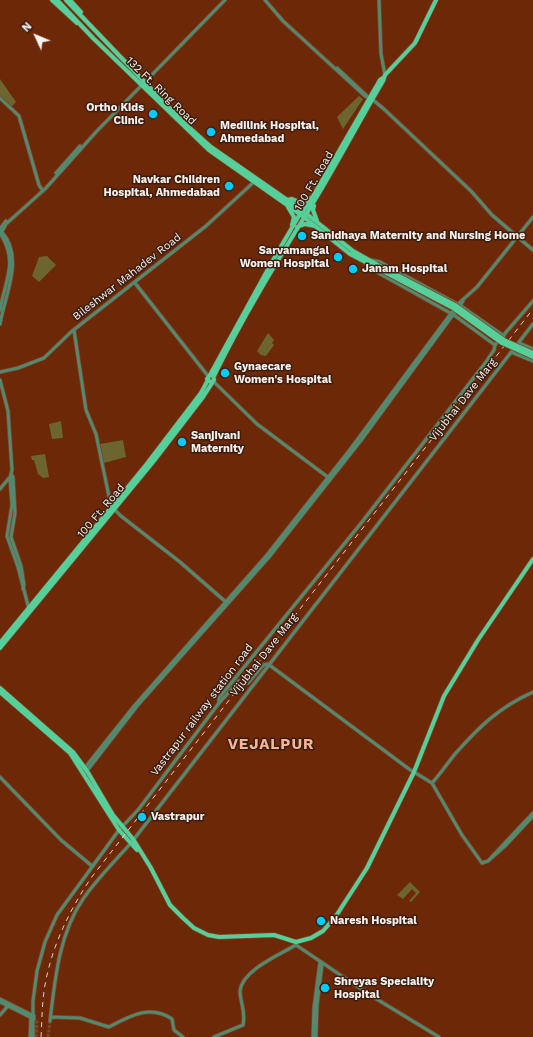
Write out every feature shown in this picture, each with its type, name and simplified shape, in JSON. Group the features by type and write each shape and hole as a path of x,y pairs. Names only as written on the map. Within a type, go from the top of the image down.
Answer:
{"main road":[{"path":"52,0 71,19 84,28"},
{"path":"57,0 84,28"},
{"path":"66,0 89,24"},
{"path":"70,0 82,13 89,24"},
{"name":"100 Ft. Road","path":"0,648 112,508 168,444 203,397 211,378 295,227 313,199 370,98 383,81 384,77 415,43 435,0"},
{"name":"132 Ft. Ring Road","path":"89,24 142,82"},
{"name":"132 Ft. Ring Road","path":"84,28 211,147 303,214 344,249 376,266"},
{"path":"292,199 302,203 313,199 312,210 317,225 305,224 295,227 293,214 286,202 292,199"},
{"path":"376,266 455,305 504,340 533,353"},
{"path":"376,266 453,308 502,343 533,357"},
{"path":"0,688 73,752 120,828 132,841 161,884 170,905 194,928 208,935 219,937 274,935 296,944 323,931 336,916 369,867 415,772 444,696 470,652 533,560"},
{"path":"0,643 30,609"},
{"path":"0,692 70,753 85,771"}],"street":[{"path":"0,232 42,190 142,82 150,76 223,0"},
{"path":"266,0 284,20 445,166 492,215 533,250"},
{"path":"379,0 381,54 384,77"},
{"path":"0,98 19,116 42,190"},
{"name":"Bileshwar Mahadev Road","path":"0,372 18,368 44,358 74,330 206,226 256,181"},
{"path":"85,771 153,687 268,558 463,301 533,217"},
{"path":"0,232 8,246 11,268 0,310"},
{"path":"0,232 10,245 13,268 0,324"},
{"path":"366,261 380,262 460,305 504,336"},
{"path":"366,261 375,271 453,314 495,345"},
{"path":"135,283 211,378 257,424 330,478"},
{"name":"Vastrapur railway station road","path":"31,1037 38,971 49,931 57,915 120,828 138,810 219,703 219,698 362,522 441,418 486,362 494,350 495,345 533,301"},
{"name":"Vijubhai Dave Marg","path":"183,1037 174,1030 172,1019 151,1011 130,1016 109,1027 80,1018 50,1019 58,961 65,938 77,910 84,898 132,841 533,324"},
{"path":"74,330 86,410 96,434 112,508 180,562 227,603"},
{"path":"519,342 533,350"},
{"path":"511,352 533,362"},
{"path":"0,380 8,411 11,476 15,513 11,537 21,566 24,585 23,590 30,609"},
{"path":"0,489 11,476"},
{"path":"248,683 263,665 268,664 432,783 462,835 482,863 488,861 505,846 533,816"},
{"path":"219,703 239,681"},
{"path":"432,783 474,732 499,710 533,692"},
{"path":"0,777 61,840 92,866"},
{"path":"488,861 533,812"},
{"path":"214,1037 243,1024 245,1016 240,990 248,975 296,944 321,963 439,1037"},
{"path":"314,1037 321,963"},
{"path":"0,1000 33,1017"},
{"path":"0,1014 9,1005"}],"shaded area":[{"path":"0,79 16,102 11,107 0,96"},
{"path":"359,96 363,99 343,129 337,117"},
{"path":"47,256 56,265 39,282 32,276 39,257"},
{"path":"268,333 274,340 272,343 274,345 266,356 261,355 257,351"},
{"path":"61,421 63,438 52,439 49,424"},
{"path":"123,440 126,457 104,463 100,444"},
{"path":"45,454 49,477 43,478 38,474 34,460 32,460 31,456"},
{"path":"410,882 420,892 411,902 409,901 416,893 412,889 403,899 397,895"}],"tunnel":[{"path":"239,681 241,680 248,683"},
{"path":"36,1037 37,1020"},
{"path":"48,1037 50,1021"}],"railway":[{"path":"41,1037 44,991 52,956 62,929 91,878 533,309"}],"place":[{"name":"Ortho Kids Clinic","path":"153,114"},
{"name":"Medilink Hospital, Ahmedabad","path":"211,132"},
{"name":"Navkar Children Hospital, Ahmedabad","path":"229,186"},
{"name":"Sanidhaya Maternity and Nursing Home","path":"302,236"},
{"name":"Sarvamangal Women Hospital","path":"338,257"},
{"name":"Janam Hospital","path":"353,269"},
{"name":"Gynaecare Women's Hospital","path":"225,373"},
{"name":"Sanjivani Maternity","path":"182,442"},
{"name":"Vastrapur","path":"142,817"},
{"name":"Naresh Hospital","path":"321,921"},
{"name":"Shreyas Speciality Hospital","path":"325,988"}],"district":[{"name":"VEJALPUR","path":"271,745"}]}
